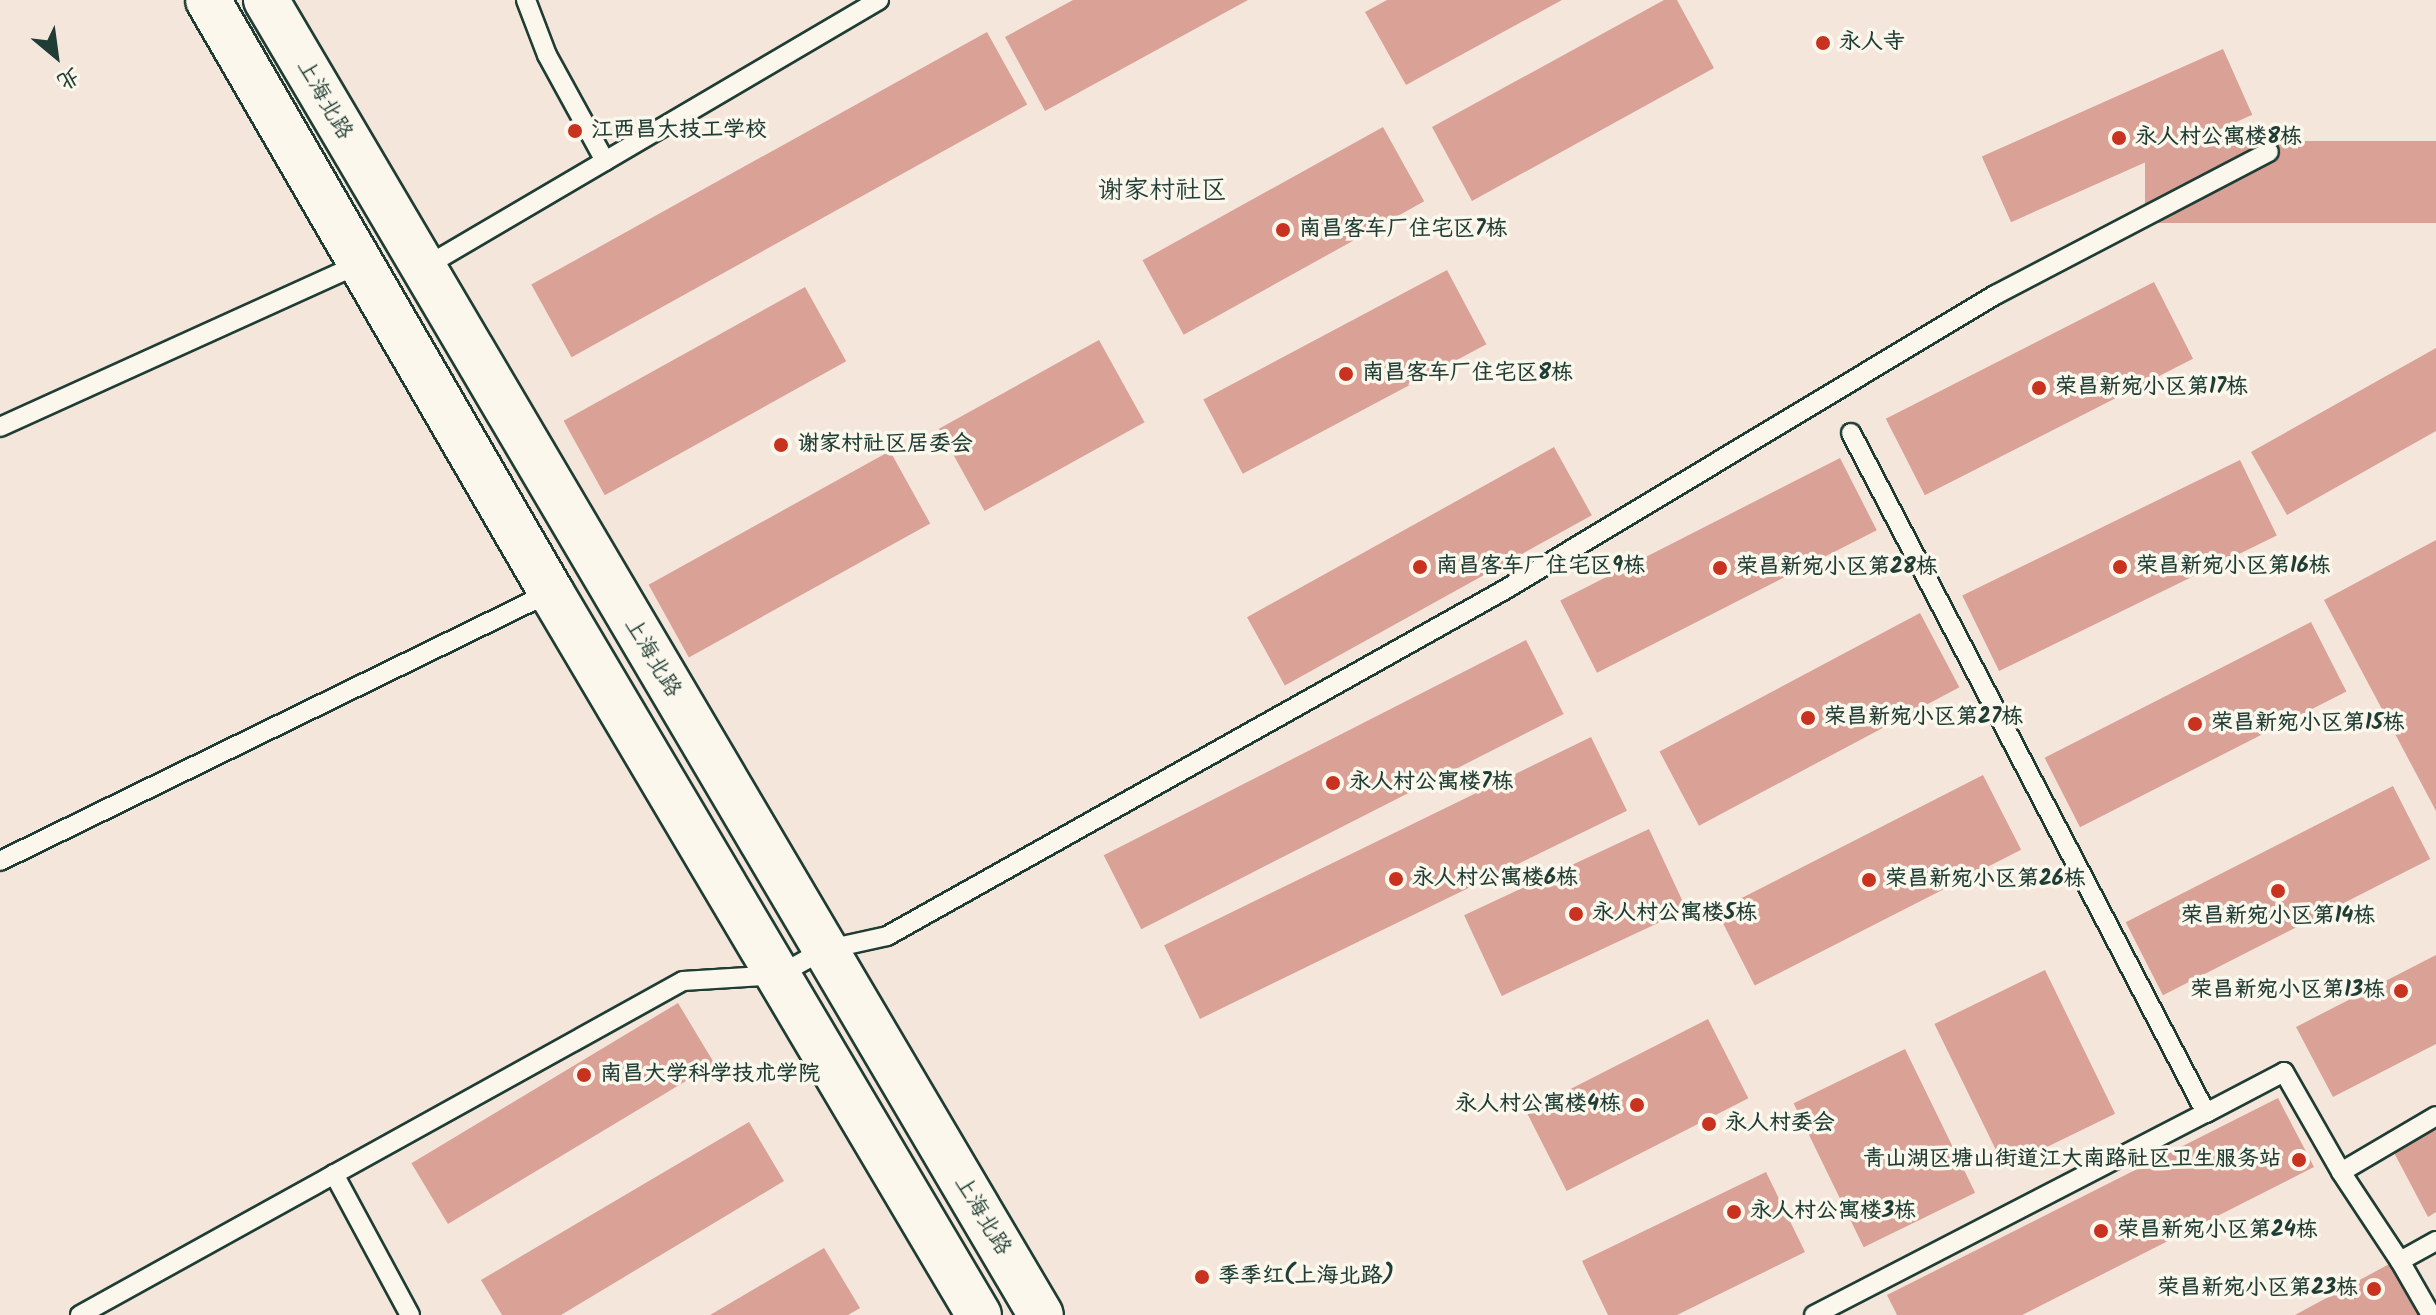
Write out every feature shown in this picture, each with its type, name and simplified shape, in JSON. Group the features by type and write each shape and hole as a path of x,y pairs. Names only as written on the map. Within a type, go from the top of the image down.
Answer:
{"main road":[{"path":"208,0 551,592 979,1315"},
{"name":"上海北路","path":"266,0 1041,1315"}],"lane":[{"path":"526,0 547,55 605,161"},
{"path":"423,268 879,0"},
{"path":"80,1315 683,981 779,975 824,950 887,936 1506,589 1995,295 2269,152"},
{"path":"0,427 361,263"},
{"path":"1851,433 2206,1113"},
{"path":"0,861 551,592"},
{"path":"1814,1315 2284,1072 2341,1172 2400,1261 2431,1315"},
{"path":"2341,1172 2436,1116"},
{"path":"334,1174 410,1315"},
{"path":"2400,1261 2436,1241"}],"building":[{"path":"1073,0 1248,0 1045,111 1005,37"},
{"path":"1387,0 1562,0 1406,85 1365,12"},
{"path":"1664,0 1677,0 1714,68 1472,201 1432,127"},
{"path":"987,32 1027,105 572,357 531,285"},
{"name":"永人村公寓楼8栋","path":"2223,49 2252,115 2011,222 1982,156"},
{"name":"南昌客车厂住宅区7栋","path":"1383,127 1424,201 1184,335 1142,260"},
{"path":"2145,141 2436,141 2436,223 2145,223"},
{"name":"南昌客车厂住宅区8栋","path":"1447,270 1486,344 1243,474 1203,400"},
{"name":"荣昌新宛小区第17栋","path":"2154,282 2193,359 1925,495 1886,419"},
{"path":"805,287 846,361 605,495 564,421"},
{"path":"1099,340 1145,422 985,511 939,429"},
{"path":"2436,348 2436,431 2287,515 2251,452"},
{"name":"南昌客车厂住宅区9栋","path":"1554,447 1592,515 1285,685 1247,617"},
{"path":"890,451 930,524 689,657 649,585"},
{"name":"荣昌新宛小区第28栋","path":"1840,458 1877,530 1597,673 1560,601"},
{"name":"荣昌新宛小区第16栋","path":"2240,460 2277,535 1999,671 1962,595"},
{"path":"2436,540 2436,811 2324,600"},
{"name":"荣昌新宛小区第27栋","path":"1920,613 1959,687 1699,826 1660,751"},
{"name":"荣昌新宛小区第15栋","path":"2311,622 2346,691 2080,827 2045,758"},
{"name":"永人村公寓楼7栋","path":"1526,640 1564,714 1141,929 1104,855"},
{"name":"永人村公寓楼6栋","path":"1591,737 1627,811 1200,1019 1164,945"},
{"name":"荣昌新宛小区第26栋","path":"1983,775 2021,850 1755,986 1717,911"},
{"name":"荣昌新宛小区第14栋","path":"2393,786 2430,859 2163,995 2126,922"},
{"name":"永人村公寓楼5栋","path":"1649,829 1687,910 1502,996 1464,915"},
{"name":"荣昌新宛小区第13栋","path":"2436,955 2436,1044 2333,1097 2296,1027"},
{"path":"2045,970 2115,1114 2005,1168 1934,1024"},
{"path":"678,1003 715,1064 448,1224 411,1163"},
{"name":"永人村公寓楼4栋","path":"1708,1019 1748,1098 1567,1191 1526,1112"},
{"path":"1905,1049 1975,1193 1864,1247 1794,1103"},
{"name":"荣昌新宛小区第24栋","path":"2278,1098 2314,1167 2022,1315 1897,1315 1887,1295"},
{"path":"749,1122 784,1181 561,1315 502,1315 481,1280"},
{"path":"2436,1123 2436,1212 2428,1217 2391,1147"},
{"name":"永人村公寓楼3栋","path":"1766,1172 1805,1252 1677,1315 1608,1315 1582,1261"},
{"path":"824,1248 860,1308 848,1315 710,1315"},
{"name":"荣昌新宛小区第23栋","path":"2391,1263 2419,1315 2295,1315"}],"place":[{"name":"永人寺","path":"1823,43"},
{"name":"江西昌大技工学校","path":"575,131"},
{"name":"永人村公寓楼8栋","path":"2119,138"},
{"name":"南昌客车厂住宅区7栋","path":"1283,230"},
{"name":"南昌客车厂住宅区8栋","path":"1346,374"},
{"name":"荣昌新宛小区第17栋","path":"2039,388"},
{"name":"谢家村社区居委会","path":"781,445"},
{"name":"南昌客车厂住宅区9栋","path":"1420,567"},
{"name":"荣昌新宛小区第16栋","path":"2120,567"},
{"name":"荣昌新宛小区第28栋","path":"1720,568"},
{"name":"荣昌新宛小区第27栋","path":"1808,718"},
{"name":"荣昌新宛小区第15栋","path":"2195,724"},
{"name":"永人村公寓楼7栋","path":"1333,783"},
{"name":"永人村公寓楼6栋","path":"1396,879"},
{"name":"荣昌新宛小区第26栋","path":"1869,880"},
{"name":"荣昌新宛小区第14栋","path":"2278,891"},
{"name":"永人村公寓楼5栋","path":"1576,914"},
{"name":"荣昌新宛小区第13栋","path":"2401,991"},
{"name":"南昌大学科学技术学院","path":"584,1075"},
{"name":"永人村公寓楼4栋","path":"1637,1105"},
{"name":"永人村委会","path":"1709,1124"},
{"name":"青山湖区塘山街道江大南路社区卫生服务站","path":"2299,1160"},
{"name":"永人村公寓楼3栋","path":"1734,1212"},
{"name":"荣昌新宛小区第24栋","path":"2101,1231"},
{"name":"季季红(上海北路)","path":"1202,1277"},
{"name":"荣昌新宛小区第23栋","path":"2374,1289"}],"district":[{"name":"谢家村社区","path":"1162,192"}]}
